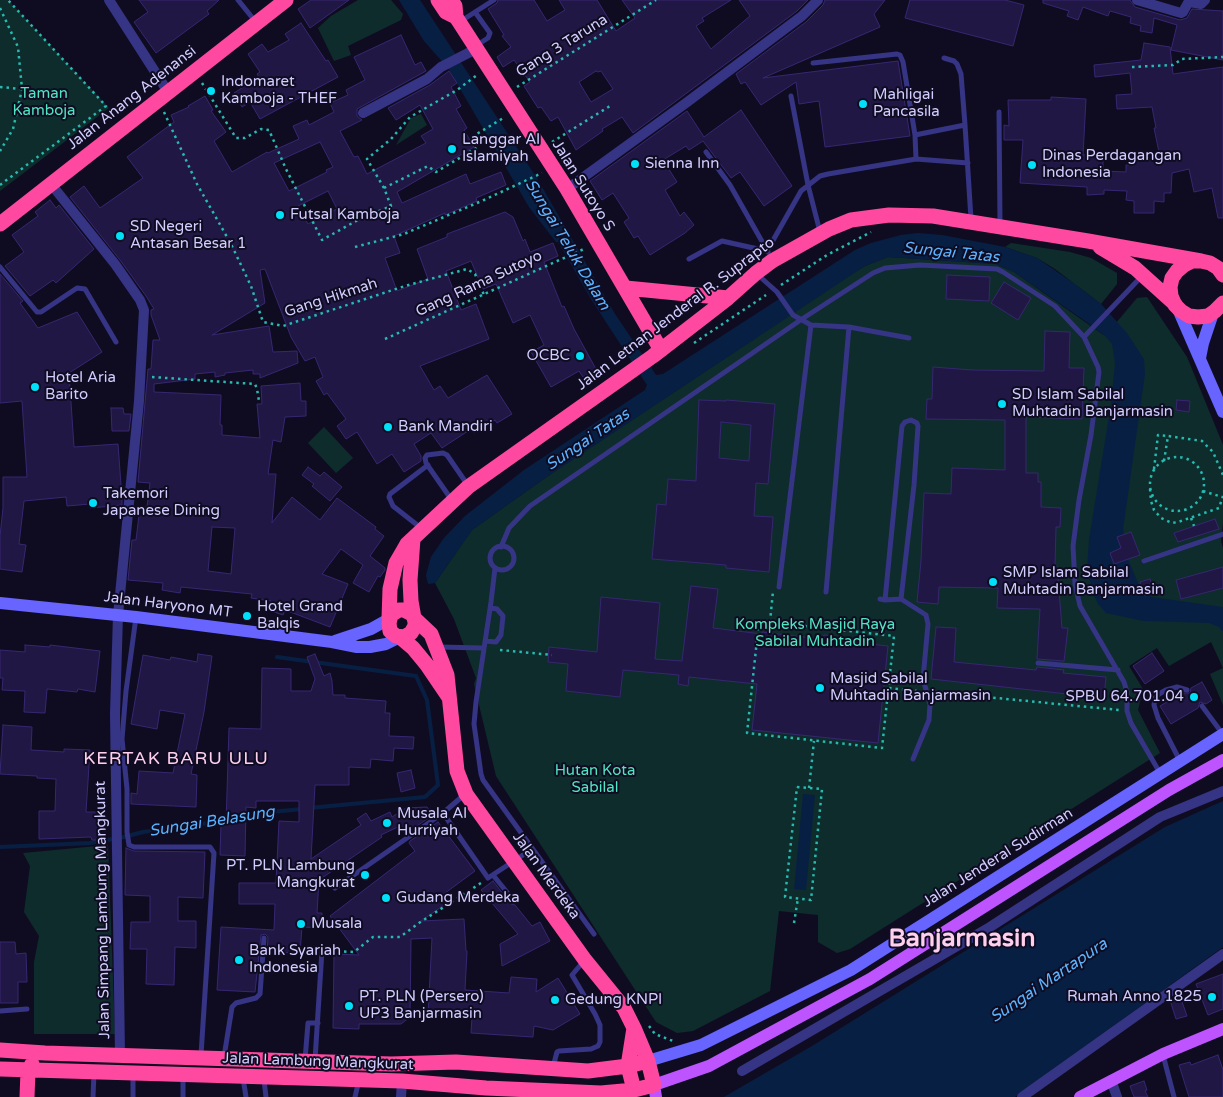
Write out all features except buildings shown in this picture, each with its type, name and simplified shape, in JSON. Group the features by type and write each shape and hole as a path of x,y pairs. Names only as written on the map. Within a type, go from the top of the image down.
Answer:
{"highway":[{"name":"Jalan Anang Adenansi","path":"0,224 286,0"},
{"name":"Jalan Sutoyo S","path":"438,0 446,12 457,20 566,189 626,288 657,353"},
{"name":"Jalan Sutoyo S","path":"451,0 455,6 457,20"},
{"name":"Jalan Letnan Jenderal R. Suprapto","path":"389,619 390,589 396,563 407,544 468,487 657,353 728,298 756,273 770,256 851,220 889,215 934,216 1211,262"},
{"path":"1088,241 1127,262 1189,316 1198,318 1208,316 1220,306"},
{"path":"1177,307 1171,296 1170,287 1172,278 1184,265 1192,261 1211,262 1223,275"},
{"path":"626,288 728,298"},
{"path":"400,637 408,636 415,626 410,580 418,534"},
{"path":"414,618 408,611 399,610 391,615 389,619 390,631 413,648 427,665 450,700"},
{"name":"Jalan Merdeka","path":"414,618 428,630 437,647 447,675 457,770 466,794 514,862 579,966 640,1025 655,1091"},
{"path":"635,1093 628,1066 640,1025"},
{"path":"3,1050 17,1058 28,1071"},
{"name":"Jalan Lambung Mangkurat","path":"3,1050 391,1064 456,1062 588,1071 628,1066 648,1061"},
{"path":"26,1097 28,1071 37,1058 45,1053"},
{"path":"243,1059 243,1078"},
{"path":"315,1061 324,1079"},
{"name":"Jalan Lambung Mangkurat","path":"0,1069 243,1078 402,1081 486,1092 635,1093 655,1091"}],"main road":[{"path":"1200,358 1203,343 1220,306"},
{"path":"1177,307 1223,412"},
{"name":"Jalan Haryono MT","path":"0,602 136,617 370,647 386,644 400,637"},
{"name":"Jalan Haryono MT","path":"332,642 371,629 389,619"},
{"name":"Jalan Jenderal Sudirman","path":"648,1061 701,1045 851,970 1223,734"},
{"path":"655,1091 709,1066 870,979 1169,790 1223,760"},
{"path":"1080,1097 1162,1054 1223,1029"}],"street":[{"path":"109,0 163,96"},
{"path":"566,189 686,103 802,16 818,0"},
{"path":"1137,0 1180,13 1183,12 1188,3 1201,4 1205,0"},
{"path":"364,113 427,79 441,67 475,48"},
{"name":"Jalan Simpang Lambung Mangkurat","path":"51,184 115,264 140,300 144,310 140,376 118,615 115,714 123,838 120,1055"},
{"path":"742,1071 990,927 1160,816 1223,791"},
{"path":"1022,1097 1223,954"},
{"path":"1111,1080 1117,1097"},
{"path":"401,1097 402,1081"}],"lane":[{"path":"238,0 256,23"},
{"path":"457,20 475,12 494,0"},
{"path":"475,12 490,33 488,38 475,48"},
{"path":"813,64 900,55 903,62 915,135 916,159"},
{"path":"944,58 954,61 961,74 971,222"},
{"path":"791,96 815,220 820,234"},
{"path":"999,112 1000,227"},
{"path":"915,135 965,125"},
{"path":"706,152 730,185 770,256"},
{"path":"770,256 801,191 820,176 916,159 968,163"},
{"path":"688,259 722,241 770,256"},
{"path":"501,547 509,528 530,506 802,319 873,273 885,268 920,265 997,269 1047,300 1084,337 1093,353 1099,372 1073,546 1075,584 1080,606 1118,670 1127,692 1126,711 1131,723 1160,774"},
{"path":"0,267 37,312 41,312 75,289 85,289 116,342"},
{"path":"756,273 781,296 793,315 811,325 849,327 909,338"},
{"path":"1084,337 1143,275"},
{"path":"776,586 811,325"},
{"path":"826,592 849,327"},
{"path":"901,599 914,485 918,426 917,423 911,420 905,422 902,426 883,600 901,599 926,615 928,624 923,679 930,704 929,720 913,759"},
{"path":"453,501 428,465 425,458 427,455 444,453 450,458 468,487"},
{"path":"418,534 393,506 389,497 390,494 428,465"},
{"path":"1144,561 1223,534"},
{"path":"495,568 506,570 512,565 511,551 501,547 494,550 490,557 495,568 474,724 481,774 532,849 594,934"},
{"path":"485,641 496,642 501,635 503,616 497,609 490,608"},
{"path":"136,617 122,739 127,789 123,838 129,845 134,847 210,847 214,851 201,1058"},
{"path":"437,647 484,648"},
{"path":"1038,663 1118,670"},
{"path":"1180,762 1158,718 1154,705 1158,694 1166,690 1177,687 1187,690"},
{"path":"1202,706 1223,734"},
{"path":"335,888 443,813 466,794"},
{"path":"443,813 490,877 514,901"},
{"path":"490,877 532,849"},
{"path":"224,1058 232,1007 236,1003 256,998 260,994 264,938"},
{"path":"315,1061 322,950"},
{"path":"552,1069 557,1052 591,1049 598,1046 600,1042 600,1025 587,998 572,975 579,966"},
{"path":"0,1011 27,1009"},
{"path":"315,1061 308,1023 318,1023"},
{"path":"1162,1054 1174,1097"},
{"path":"93,1097 94,1073"},
{"path":"133,1074 133,1097"},
{"path":"182,1097 183,1075"},
{"path":"263,1077 266,1097"},
{"path":"243,1078 246,1097"},
{"path":"355,1097 359,1080"}],"path":[{"path":"0,185 106,106 8,0"},
{"name":"Gang 3 Taruna","path":"505,94 656,0"},
{"path":"0,8 18,47 22,88 13,129 0,151"},
{"path":"1132,67 1173,65 1182,59 1223,57"},
{"path":"195,71 236,138 245,138 261,128 269,130 286,169 322,240 356,220 390,206 384,188 367,159 391,139 410,117 457,90 474,76"},
{"path":"0,86 22,88"},
{"name":"Gang Hikmah","path":"163,96 197,184 231,244 251,286 263,322 283,326 396,289 467,269 475,274 484,295"},
{"path":"540,149 610,106"},
{"path":"384,188 428,166 436,172 478,147 476,134 501,119"},
{"path":"355,247 404,234 541,174"},
{"path":"691,345 826,255 877,230"},
{"name":"Gang Rama Sutoyo","path":"385,339 581,250"},
{"path":"140,376 254,384 259,401"},
{"path":"1203,491 1223,497 1219,508 1172,523 1161,518 1154,510 1151,502 1150,487 1158,434 1202,441 1212,452 1223,475"},
{"path":"1164,461 1168,436"},
{"path":"1150,487 1158,503 1173,511 1191,508 1198,502 1203,491 1203,476 1192,462 1183,458 1175,457 1164,461 1154,470"},
{"path":"1191,518 1194,526"},
{"path":"770,622 776,586"},
{"path":"759,621 894,636 889,688 882,748 747,733 759,621"},
{"path":"484,648 552,655"},
{"path":"889,688 1126,711"},
{"path":"809,788 814,741"},
{"path":"797,787 822,789 811,900 798,898 785,897 797,787"},
{"path":"322,950 354,952 373,937 400,937 490,877"},
{"path":"794,923 798,898"},
{"path":"640,1025 655,1034 676,1042"}],"green space":[{"name":"Taman Kamboja","path":"0,0 8,0 109,108 0,191"},
{"path":"358,0 391,0 403,14 401,20 348,46 351,55 334,61 318,28 331,16"},
{"path":"421,114 427,125 396,145 411,118"},
{"path":"1011,243 1070,252 1091,258 1117,273 1117,284 1101,304 1055,269 1037,258 1005,247"},
{"name":"Kompleks Masjid Raya Sabilal Muhtadin","path":"888,257 996,264 1014,272 1105,336 1137,298 1147,297 1187,357 1223,445 1223,522 1221,542 1223,548 1223,668 1211,642 1169,666 1157,648 1129,666 1143,689 1138,710 1160,753 850,949 837,953 818,942 818,915 779,911 770,991 693,1031 677,1033 656,1022 496,776 474,684 476,678 454,619 435,583 472,530 548,476 846,278 865,266"},
{"path":"324,427 353,458 336,473 308,443"},
{"path":"1223,668 1223,705 1210,674"},
{"path":"108,845 115,1034 34,1034 34,962 39,936 24,912 30,866 23,853"}],"water":[{"path":"399,0 420,0 538,180 615,314 656,375 663,374 855,250 871,243 901,235 918,233 942,235 1005,247 1037,258 1101,304 1127,333 1144,359 1145,374 1123,530 1128,559 1141,590 1152,597 1223,607 1223,632 1219,627 1209,623 1143,621 1106,613 1098,604 1093,593 1087,569 1089,539 1111,404 1115,363 1112,344 1105,336 1014,272 996,264 888,257 865,266 548,476 472,530 435,583 428,584 426,575 431,557 444,538 465,516 524,470 645,390 647,385 591,299 558,242 556,242 529,207 448,68 424,41"},
{"path":"803,794 815,795 806,890 794,889"},
{"name":"Sungai Martapura","path":"1223,801 1223,947 1015,1097 724,1097 812,1046 1165,827"}],"waterway":[{"path":"277,657 416,676 427,700 438,785 425,797 309,808"},
{"name":"Sungai Belasung","path":"242,818 271,812 302,809"},
{"name":"Sungai Belasung","path":"0,847 90,843 143,832 230,820"}],"place":[{"name":"Indomaret Kamboja - THEF","path":"211,91"},
{"name":"Mahligai Pancasila","path":"863,104"},
{"name":"Langgar Al Islamiyah","path":"452,149"},
{"name":"Sienna Inn","path":"635,164"},
{"name":"Dinas Perdagangan Indonesia","path":"1032,165"},
{"name":"Futsal Kamboja","path":"280,215"},
{"name":"SD Negeri Antasan Besar 1","path":"120,236"},
{"name":"OCBC","path":"580,356"},
{"name":"Hotel Aria Barito","path":"35,387"},
{"name":"SD Islam Sabilal Muhtadin Banjarmasin","path":"1002,404"},
{"name":"Bank Mandiri","path":"388,427"},
{"name":"Takemori Japanese Dining","path":"93,503"},
{"name":"SMP Islam Sabilal Muhtadin Banjarmasin","path":"993,582"},
{"name":"Hotel Grand Balqis","path":"247,616"},
{"name":"Masjid Sabilal Muhtadin Banjarmasin","path":"820,688"},
{"name":"SPBU 64.701.04","path":"1194,697"},
{"name":"Musala Al Hurriyah","path":"387,823"},
{"name":"PT. PLN Lambung Mangkurat","path":"365,875"},
{"name":"Gudang Merdeka","path":"386,898"},
{"name":"Musala","path":"301,924"},
{"name":"Bank Syariah Indonesia","path":"239,960"},
{"name":"Rumah Anno 1825","path":"1212,997"},
{"name":"Gedung KNPI","path":"555,1000"},
{"name":"PT. PLN (Persero) UP3 Banjarmasin","path":"349,1006"}],"district":[{"name":"KERTAK BARU ULU","path":"176,759"},
{"name":"Banjarmasin","path":"962,939"}],"water label":[{"name":"Sungai Teluk Dalam","path":"567,245"},
{"name":"Sungai Tatas","path":"951,253"},
{"name":"Sungai Tatas","path":"588,440"}],"park label":[{"name":"Hutan Kota Sabilal","path":"595,780"}]}
